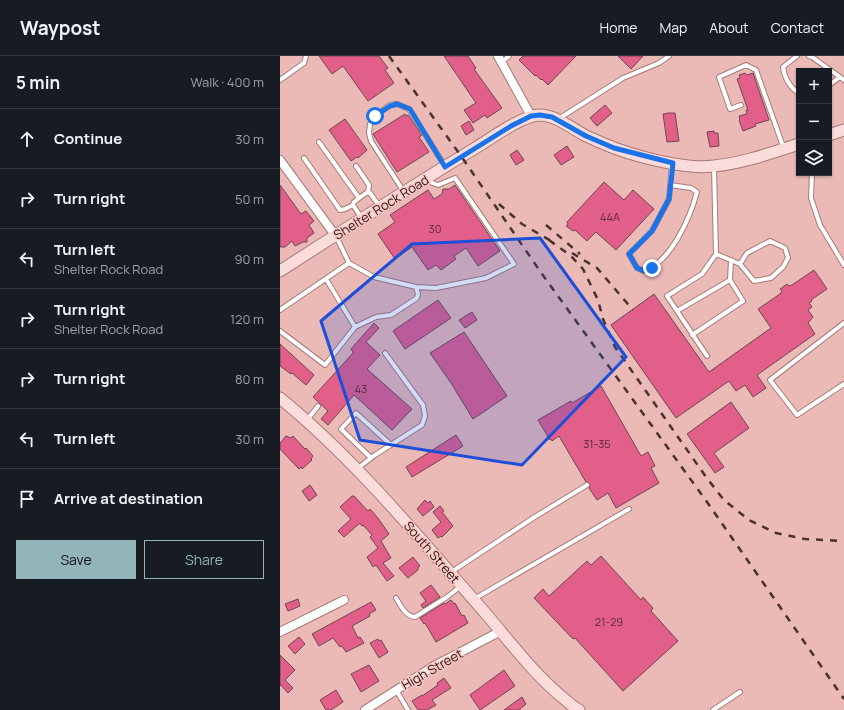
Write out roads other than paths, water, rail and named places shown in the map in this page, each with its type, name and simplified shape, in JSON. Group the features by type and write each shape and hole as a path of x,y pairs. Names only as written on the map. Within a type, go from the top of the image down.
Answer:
{"street":[{"path":"500,59 531,116"},
{"name":"Shelter Rock Road","path":"280,271 404,192 511,126 531,116 547,116 558,119 586,136 614,148 673,163 702,167 738,162 796,145"},
{"path":"832,134 844,130"},
{"path":"280,160 335,235"},
{"name":"South Street","path":"280,398 335,447 396,511 501,631 536,674 579,710"},
{"path":"280,632 344,600"},
{"name":"High Street","path":"364,710 434,666 501,631"}],"lane":[{"path":"280,80 304,63 306,56"},
{"path":"500,59 509,56"},
{"path":"558,119 624,78 659,63 669,56"},
{"path":"796,91 784,74 783,67 797,56"},
{"path":"809,56 844,80"},
{"path":"741,105 730,109 719,77 746,66 756,70 784,149"},
{"path":"832,83 840,77"},
{"path":"404,192 371,141 369,133 370,124 375,116 390,106 397,104 410,109 445,167"},
{"path":"319,142 359,198"},
{"path":"304,158 340,210 345,210 354,205 354,202 368,193"},
{"path":"670,185 691,188 697,192 691,212 674,245 652,268 644,271 637,268 629,254 652,231 669,199 670,185 673,163"},
{"path":"356,166 369,185 368,193"},
{"path":"706,356 667,296 702,274 716,254 714,166"},
{"path":"812,176 811,198 820,226 844,265"},
{"path":"335,235 349,263 374,277 416,287 436,288 486,278 514,264 455,178 438,184 430,182 427,178"},
{"path":"368,193 370,193 380,207"},
{"path":"354,205 362,219"},
{"path":"716,254 740,264 754,281 771,278 783,267 788,258 785,248 770,241 747,253 740,264"},
{"path":"692,335 743,301 730,280 731,260"},
{"path":"280,310 349,263"},
{"path":"326,279 355,327"},
{"path":"677,311 730,280"},
{"path":"280,331 325,365 355,327 376,317 391,315 404,307 416,298 418,294 416,287"},
{"path":"844,323 770,380 797,416 844,384"},
{"path":"356,469 422,426 424,416 423,405 384,353"},
{"path":"306,420 318,406"},
{"path":"371,458 341,429 356,413 391,445"},
{"path":"450,573 533,518 587,485"},
{"path":"473,600 629,509"},
{"path":"396,598 407,614 415,617 447,597 461,586"},
{"path":"396,690 408,710"},
{"path":"712,710 740,692"}],"railway":[{"path":"389,56 461,156 542,274 707,502 844,699"},
{"path":"499,204 522,224 553,242"},
{"path":"546,225 580,254"},
{"path":"549,240 571,256 583,269 598,300 603,319 615,347 706,477 724,500 749,520 776,533 805,539 844,541"},
{"path":"572,253 597,268 633,310"}]}
